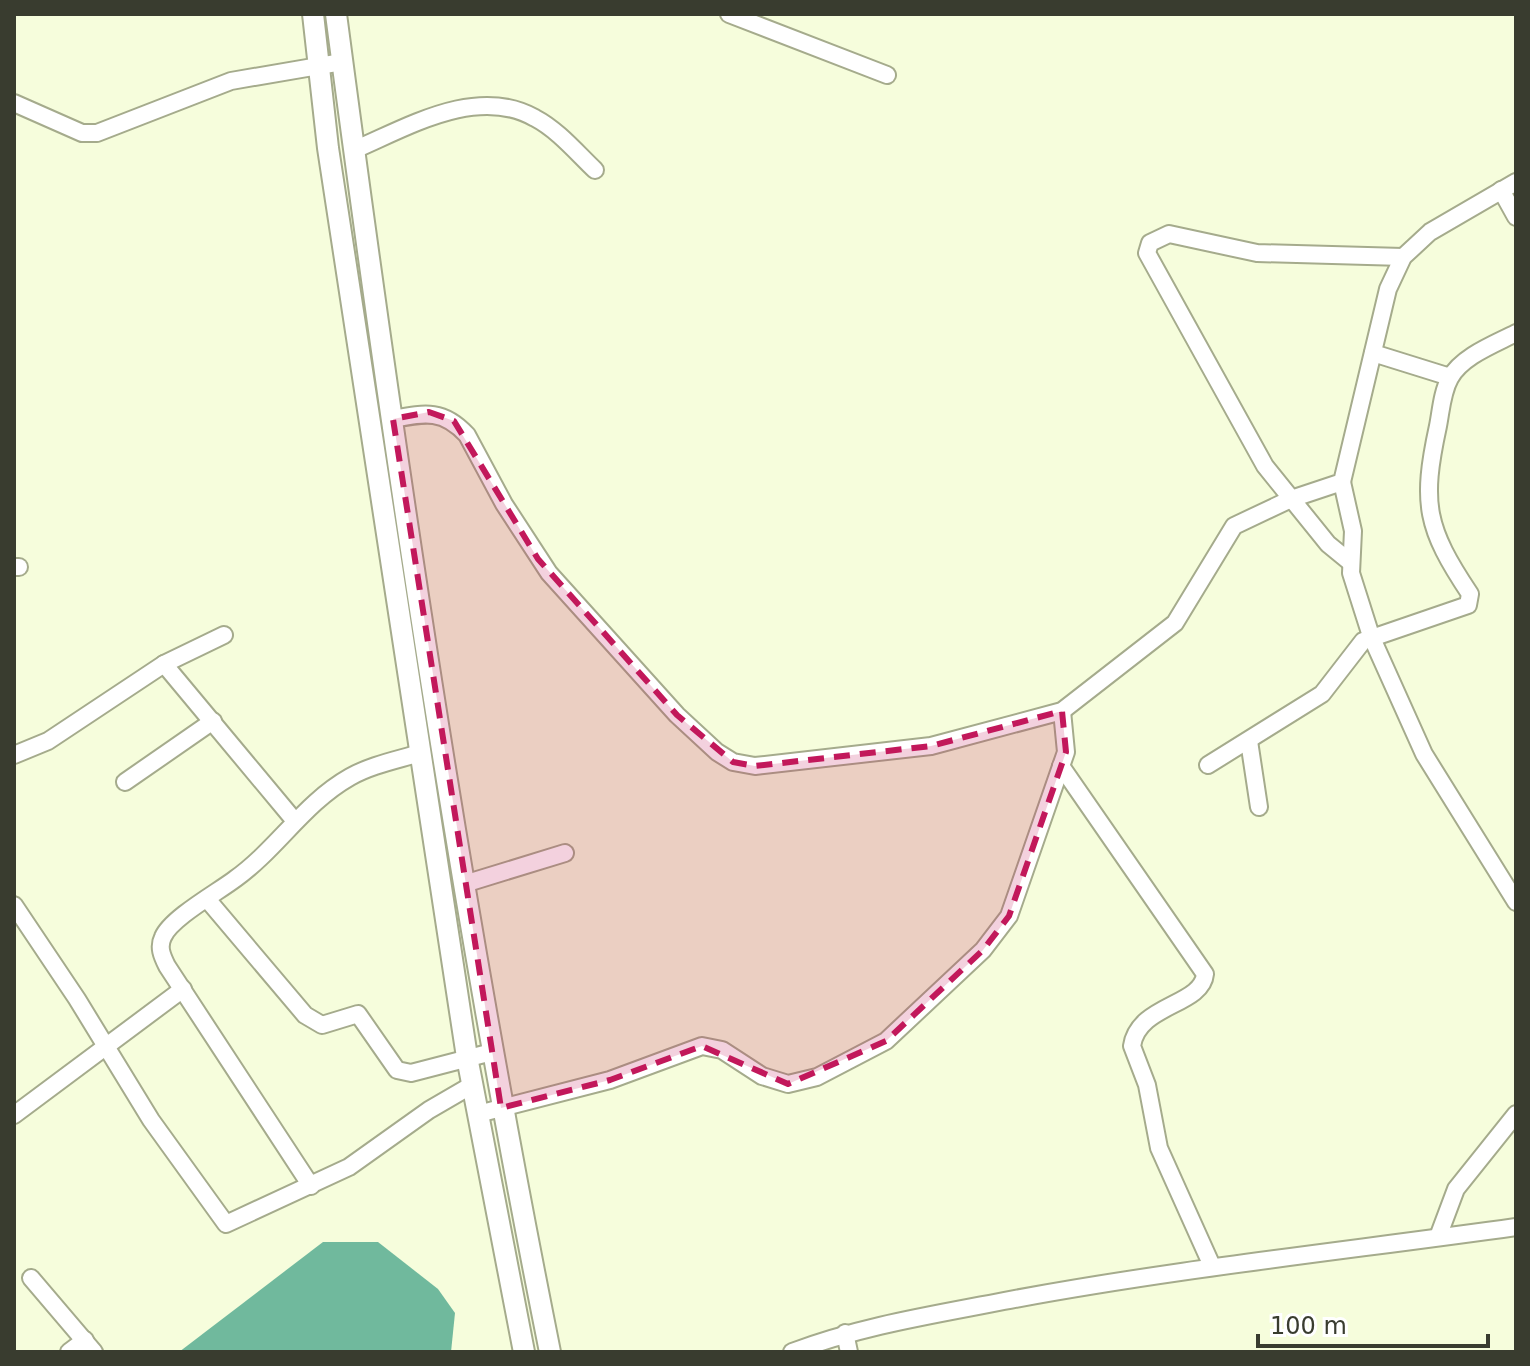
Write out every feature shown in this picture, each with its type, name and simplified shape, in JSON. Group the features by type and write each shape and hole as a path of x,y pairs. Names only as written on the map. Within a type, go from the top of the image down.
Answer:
{"main road":[{"path":"313,14 345,255 467,1057 524,1352"},
{"path":"336,14 393,419 464,884 501,1108 550,1352"},
{"path":"345,255 369,252"}],"street":[{"path":"729,14 887,75"},
{"path":"14,103 82,133 97,133 231,81 342,62"},
{"path":"354,150 437,114 476,107 534,116 595,170"},
{"path":"1516,217 1508,186 1430,232 1403,257 1388,289 1342,482 1353,531 1350,562 1371,636 1424,754 1516,902"},
{"path":"1350,562 1328,544 1253,447 1147,253 1150,243 1169,234 1257,253 1403,257"},
{"path":"1208,765 1330,687 1355,650 1371,636 1463,608 1471,600 1441,549 1427,498 1429,465 1450,377 1478,353 1516,333"},
{"path":"1373,353 1450,377"},
{"path":"393,419 429,412 454,421 467,435 538,559 677,715 717,752 733,762 755,766 931,746 1062,711 1161,635 1187,606 1234,526 1291,499 1342,482"},
{"path":"14,755 48,741 164,664 224,635"},
{"path":"164,664 294,820"},
{"path":"478,1114 610,1080 702,1046 722,1050 762,1076 788,1084 817,1077 867,1053 900,1030 1000,929 1017,900 1061,766 1066,737 1062,711"},
{"path":"125,782 213,721"},
{"path":"1249,741 1259,807"},
{"path":"311,1186 163,957 162,940 167,931 251,867 294,820 350,777 420,753"},
{"path":"1061,766 1205,974 1198,990 1159,1012 1139,1028 1132,1046 1147,1085 1159,1148 1212,1266"},
{"path":"464,884 565,853"},
{"path":"207,899 313,1021 322,1025 358,1014 392,1063 404,1073 492,1052"},
{"path":"14,905 19,924 151,1120 226,1224 349,1167 443,1101 472,1085"},
{"path":"14,1115 183,989"},
{"path":"1438,1237 1456,1189 1516,1114"},
{"path":"792,1352 845,1333 1040,1294 1212,1266 1516,1227"},
{"path":"31,1278 90,1346 69,1352"},
{"path":"845,1333 849,1352"}],"highlighted area":[{"path":"429,412 454,421 538,559 677,715 733,762 755,766 931,746 1062,711 1066,752 1009,916 983,950 886,1041 788,1084 702,1046 610,1080 501,1108 393,419"}],"shaded area":[{"path":"323,1242 378,1242 438,1289 455,1313 451,1352 179,1352"}]}
